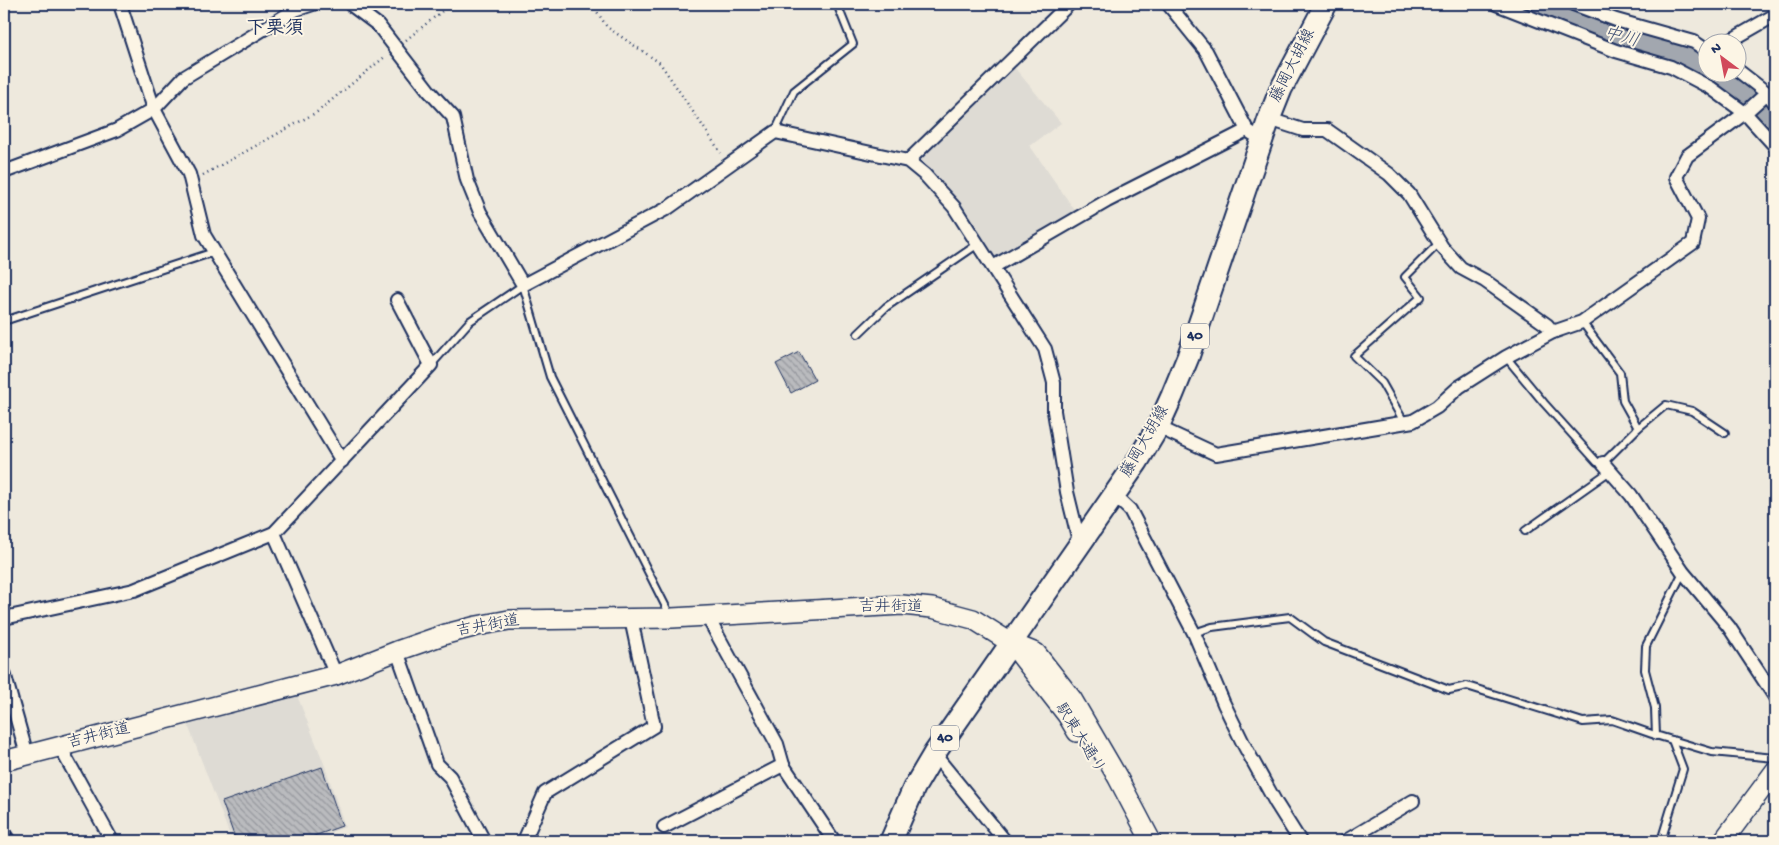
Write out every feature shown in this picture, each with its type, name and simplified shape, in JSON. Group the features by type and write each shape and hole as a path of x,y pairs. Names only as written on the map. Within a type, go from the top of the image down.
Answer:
{"main road":[{"name":"藤岡大胡線","path":"891,841 914,788 934,754 1138,462 1158,427 1188,357 1254,135 1269,119 1281,90 1326,4"},
{"name":"吉井街道","path":"4,760 336,675 446,634 509,620 672,618 902,605 932,608 973,619 1011,642"},
{"name":"駅東大通り","path":"1011,642 1067,715 1106,781 1138,841"},
{"path":"1011,642 1036,653 1072,699 1152,841"},
{"path":"1729,839 1775,771"}],"street":[{"path":"120,4 154,109 189,174 204,235 342,461"},
{"path":"4,172 117,130 154,109 183,78 295,10 313,4"},
{"path":"350,4 378,25 429,91 453,117 467,180 480,212 523,285 668,208 775,132 908,161 925,175 954,207 1045,349 1054,383 1054,411 1067,492 1080,545"},
{"path":"908,161 1068,4"},
{"path":"993,267 1107,201 1254,135 1206,51 1168,4"},
{"path":"1496,4 1616,51 1671,67 1711,88 1745,113 1775,146"},
{"path":"1572,4 1616,20 1696,43"},
{"path":"1745,32 1775,15"},
{"path":"1158,427 1216,454 1413,421 1438,407 1459,387 1506,358 1553,332 1582,322 1693,243 1698,219 1676,177 1686,156 1745,113 1771,98 1746,77"},
{"path":"1269,119 1303,130 1327,130 1389,174 1409,194 1439,243 1461,268 1532,314 1553,332"},
{"path":"4,618 134,590 274,533 431,365 397,300"},
{"path":"1606,467 1631,495 1683,572 1730,627 1775,697"},
{"path":"1114,495 1130,510 1194,633 1224,704 1244,745 1276,803 1300,841"},
{"path":"274,533 336,675"},
{"path":"707,616 777,744 783,765 834,841"},
{"path":"524,841 545,793 654,726 631,619"},
{"path":"397,651 437,764 450,777 484,841"},
{"path":"4,673 27,755"},
{"path":"60,747 112,841"},
{"path":"934,754 1005,841"},
{"path":"664,827 783,765"},
{"path":"1346,841 1413,801"}],"lane":[{"path":"775,132 794,91 853,44 837,4"},
{"path":"1404,422 1382,383 1354,356 1421,297 1405,277 1439,243"},
{"path":"858,334 886,307 978,244"},
{"path":"4,321 214,252"},
{"path":"431,365 470,321 523,285 550,377 672,618"},
{"path":"1582,322 1620,373 1622,401 1638,428"},
{"path":"1506,358 1597,462 1606,467"},
{"path":"1525,532 1606,467 1638,428 1666,406 1692,411 1725,433"},
{"path":"1656,736 1655,708 1645,670 1646,646 1683,572"},
{"path":"1194,633 1212,627 1290,617 1324,642 1449,690 1467,686 1583,722 1612,720 1656,736 1712,752 1775,758"},
{"path":"1661,841 1683,769 1672,740"}],"path":[{"path":"191,182 317,112 451,4"},
{"path":"592,4 607,27 660,63 729,165"}],"shaded area":[{"path":"1013,66 1061,123 1030,146 1076,212 996,260 962,207 946,186 917,159"},
{"path":"296,693 325,766 345,827 306,841 232,841 188,725"}],"building":[{"path":"799,352 815,380 791,393 776,364"},
{"path":"322,767 342,826 300,841 236,841 222,802"}],"waterway":[{"name":"中川","path":"1538,4 1564,12 1593,30 1688,57 1696,61"},
{"name":"中川","path":"1728,82 1748,98 1775,127"}],"railway":[{"path":"4,822 16,841"}],"district":[{"name":"下栗須","path":"275,29"}]}
